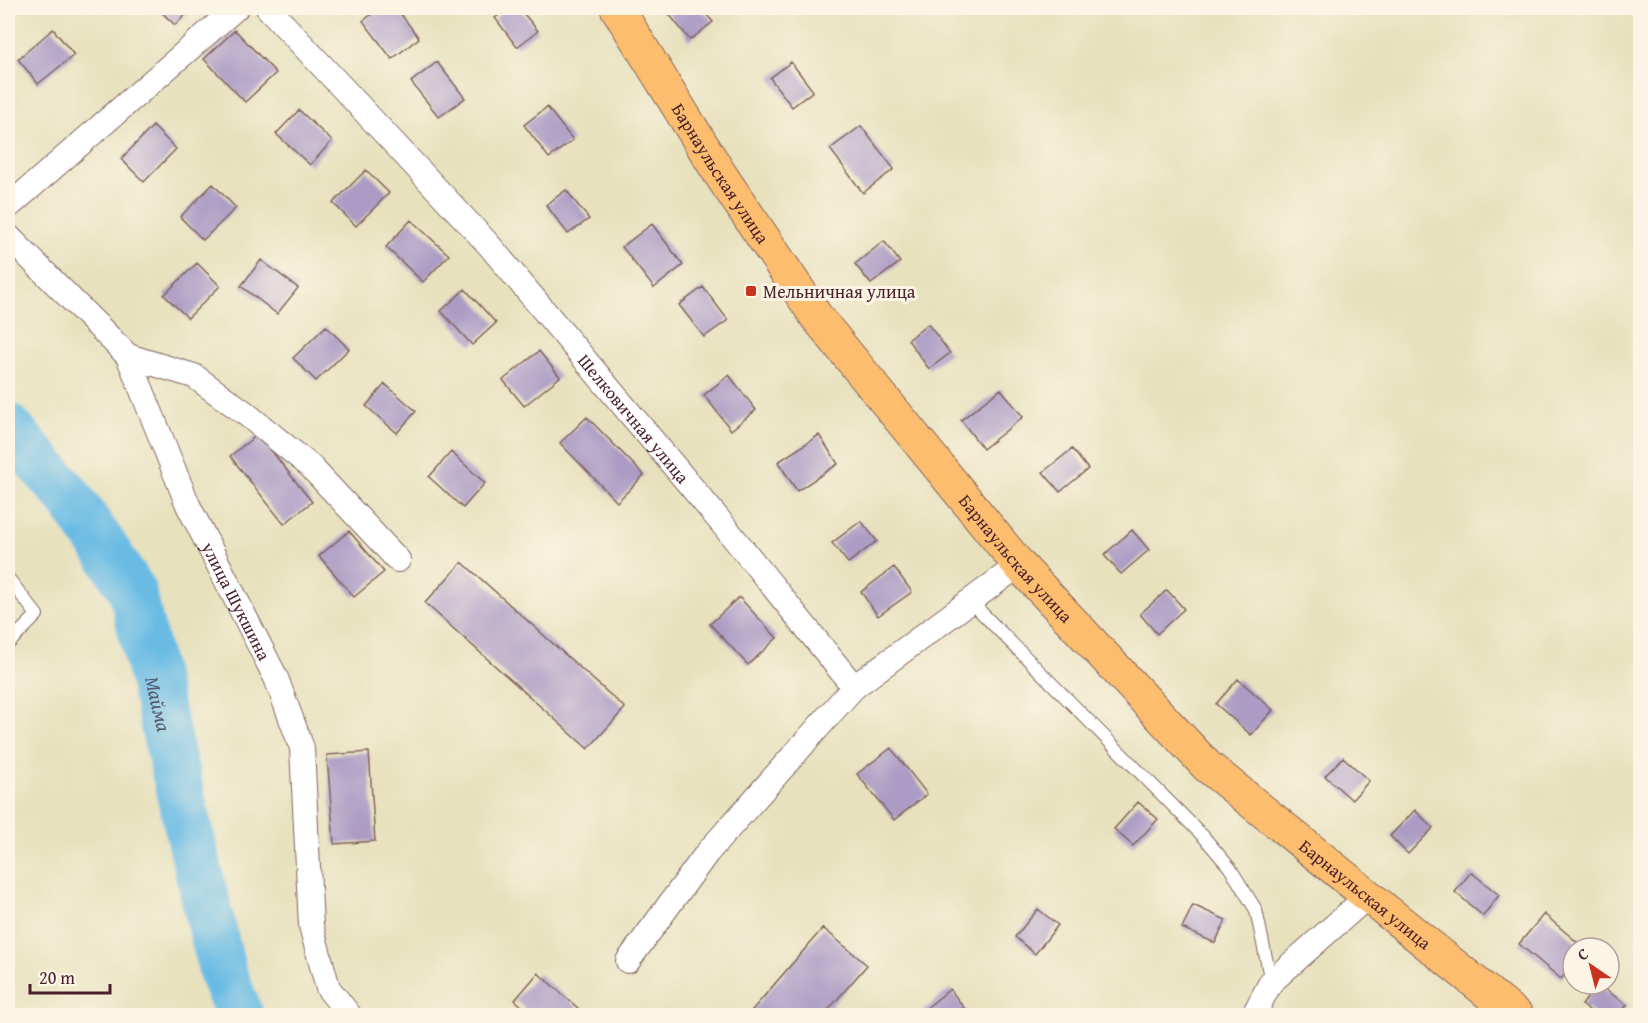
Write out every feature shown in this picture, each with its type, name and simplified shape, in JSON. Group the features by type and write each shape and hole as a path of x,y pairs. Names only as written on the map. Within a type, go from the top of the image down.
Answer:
{"main road":[{"name":"Барнаульская улица","path":"617,8 720,174 816,316 1019,565 1207,766 1517,1016"}],"street":[{"path":"8,207 236,8"},
{"name":"Шелковичная улица","path":"268,8 489,245 725,527 854,687"},
{"name":"улица Шукшина","path":"8,236 128,356 188,505 276,678 302,748 310,926 328,988 350,1016"},
{"path":"128,356 194,376 245,413 310,466 398,560"},
{"path":"628,961 707,853 854,687 1019,565"},
{"path":"1253,1016 1270,982 1368,896"}],"lane":[{"path":"8,578 37,615 8,644"},
{"path":"970,601 1203,836 1230,868 1256,910 1270,982"}],"building":[{"path":"157,8 192,8 175,25"},
{"path":"380,8 396,8 419,38 392,59 363,21"},
{"path":"508,8 519,8 538,31 517,47 495,18"},
{"path":"664,8 701,8 713,22 690,40"},
{"path":"53,29 74,55 38,84 18,59"},
{"path":"235,30 276,73 245,102 204,59"},
{"path":"437,62 465,98 439,117 411,82"},
{"path":"791,62 813,91 792,107 770,78"},
{"path":"547,107 573,140 549,158 524,125"},
{"path":"299,110 332,141 310,165 276,134"},
{"path":"153,126 176,149 144,182 121,159"},
{"path":"861,126 894,169 863,193 830,149"},
{"path":"366,170 389,193 356,226 333,203"},
{"path":"213,184 236,208 203,240 180,217"},
{"path":"566,190 589,219 568,234 546,205"},
{"path":"411,220 449,255 423,282 386,247"},
{"path":"652,224 683,265 654,288 622,247"},
{"path":"884,241 900,262 871,284 855,264"},
{"path":"261,260 298,288 277,314 241,286"},
{"path":"197,263 220,286 188,318 164,295"},
{"path":"703,287 728,320 704,337 679,305"},
{"path":"465,289 496,323 472,345 441,311"},
{"path":"928,324 950,353 929,369 908,340"},
{"path":"326,326 349,349 316,381 293,358"},
{"path":"539,351 560,377 524,406 503,380"},
{"path":"729,375 756,410 731,430 704,395"},
{"path":"385,384 416,411 397,433 366,406"},
{"path":"1001,389 1023,417 983,449 961,420"},
{"path":"587,417 644,475 617,502 560,443"},
{"path":"258,434 312,502 284,524 230,456"},
{"path":"819,435 838,464 797,491 778,462"},
{"path":"1072,449 1088,469 1060,492 1043,472"},
{"path":"451,452 485,483 463,508 429,477"},
{"path":"861,521 877,541 848,563 832,543"},
{"path":"1132,530 1149,550 1121,574 1104,555"},
{"path":"349,531 384,572 354,597 319,556"},
{"path":"462,562 625,708 588,749 425,603"},
{"path":"894,567 912,592 878,616 861,592"},
{"path":"1167,590 1184,609 1157,634 1140,614"},
{"path":"739,597 777,638 748,665 710,624"},
{"path":"1238,679 1273,710 1251,735 1216,704"},
{"path":"891,748 927,794 894,820 857,774"},
{"path":"369,752 375,841 334,844 327,755"},
{"path":"1343,757 1369,781 1352,800 1325,776"},
{"path":"1138,802 1158,819 1133,846 1114,829"},
{"path":"1415,810 1433,828 1408,854 1390,836"},
{"path":"1471,872 1499,895 1483,916 1455,892"},
{"path":"1193,905 1226,920 1215,943 1182,928"},
{"path":"1038,909 1058,925 1035,954 1015,937"},
{"path":"1544,914 1570,936 1561,936 1561,979 1519,944"},
{"path":"823,928 867,965 823,1016 747,1016"},
{"path":"538,973 587,1016 533,1016 515,1000"},
{"path":"950,989 970,1016 929,1016 924,1010"},
{"path":"1588,996 1614,996 1627,1005 1619,1016 1597,1016 1582,1005"}],"waterway":[{"name":"Майма","path":"8,427 67,494 132,590 223,974 240,1016"}],"place":[{"name":"Мельничная улица","path":"751,291"}]}
